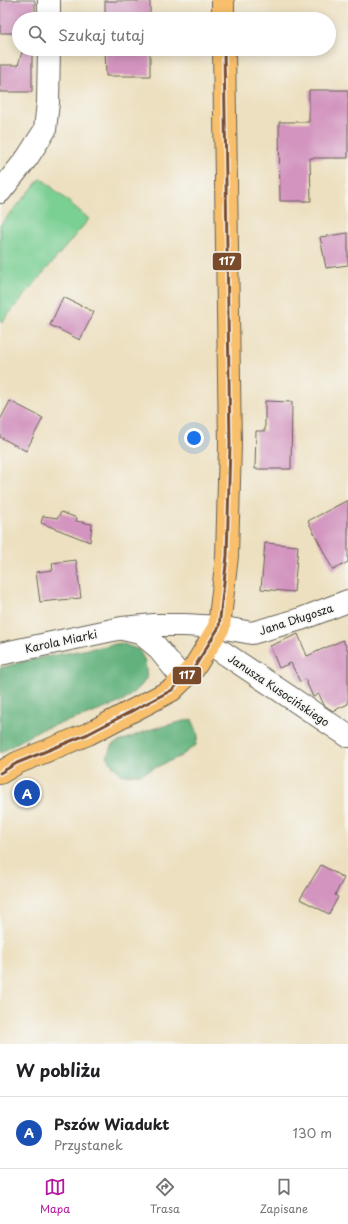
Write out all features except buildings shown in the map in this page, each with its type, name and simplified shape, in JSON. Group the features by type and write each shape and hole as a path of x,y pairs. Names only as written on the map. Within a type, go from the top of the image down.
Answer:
{"main road":[{"path":"223,0 223,12"},
{"path":"8,768 88,734 172,690 194,668 214,635 227,556 230,444 224,56"}],"street":[{"path":"49,0 49,12"},
{"path":"0,192 27,158 45,130 48,102 49,56"},
{"name":"Jana Długosza","path":"214,635 252,633 301,619 348,601"},
{"name":"Karola Miarki","path":"0,654 122,628 154,625 184,625 214,635"},
{"name":"Karola Miarki","path":"122,628 140,633 156,646 182,679"},
{"name":"Janusza Kusocińskiego","path":"214,635 348,736"}],"green space":[{"path":"41,178 89,219 2,322 0,320 0,225"},
{"path":"121,643 139,650 145,661 147,677 141,686 124,701 88,715 39,730 0,753 0,668 34,659"},
{"path":"192,719 198,734 196,745 181,756 141,774 122,775 107,757 113,744 152,729"}],"transit line":[{"name":"117","path":"0,773 17,763 88,734 172,690 194,668 219,627 227,556 230,444 224,56"}],"place":[{"name":"Pszów Wiadukt","path":"27,793"}]}
